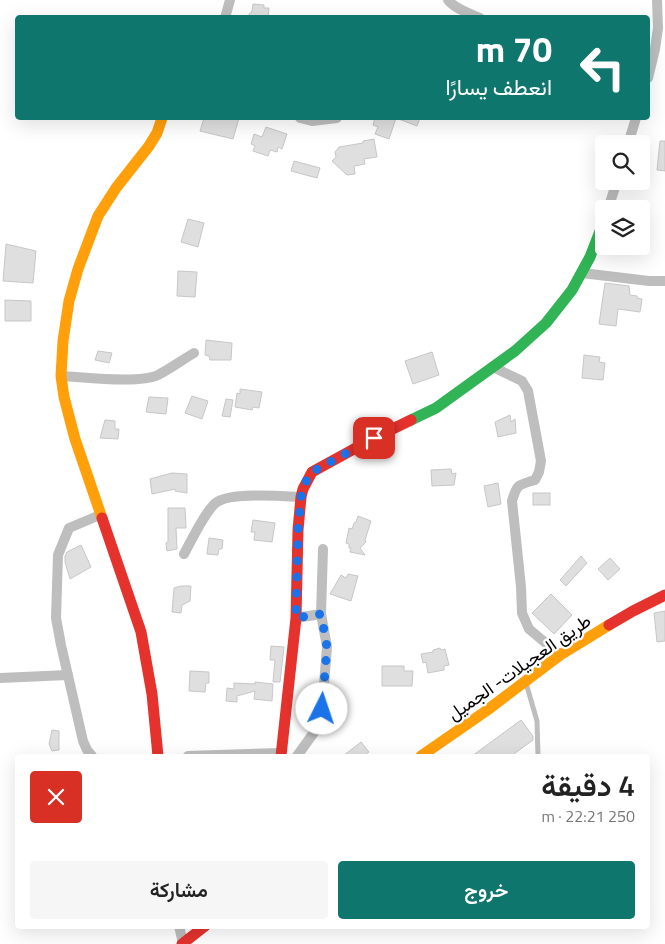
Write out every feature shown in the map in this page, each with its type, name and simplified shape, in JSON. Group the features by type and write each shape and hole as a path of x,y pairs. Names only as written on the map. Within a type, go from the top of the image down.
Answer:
{"street":[{"path":"227,15 230,0"},
{"path":"448,0 448,2 458,8 473,15"},
{"path":"650,65 661,28 657,0"},
{"path":"158,754 153,697 141,632 75,439 64,397 62,376 63,341 69,301 78,269 98,216 116,188 149,146 157,133 161,120"},
{"path":"308,120 320,120"},
{"path":"631,135 635,120"},
{"path":"281,754 296,618 298,530 301,497 305,483 312,472 374,438 436,408 515,350 546,323 572,290 595,244"},
{"path":"582,273 649,281 665,281"},
{"path":"62,376 120,380 147,379 157,376 194,353"},
{"path":"493,367 522,382 528,391 541,461 540,472 535,480 522,484 515,489 512,501 522,587 522,613 529,629 560,655"},
{"path":"184,554 208,513 217,502 231,497 244,496 274,495 301,497"},
{"path":"90,754 84,741 60,645 56,618 58,555 69,528 100,515"},
{"path":"298,754 315,731 322,709 327,647 321,614 324,549"},
{"name":"طريق العجيلات- الجميل","path":"424,754 526,682 560,655 665,594"},
{"path":"296,618 321,614"},
{"path":"0,678 68,675"},
{"path":"180,929 182,943 201,929"}],"lane":[{"path":"526,682 537,721 538,754"}],"building":[{"path":"253,4 264,5 264,8 269,8 268,15 249,15 252,11"},
{"path":"203,120 238,120 233,139 200,131"},
{"path":"374,120 395,120 389,139 375,134 378,127 373,125"},
{"path":"401,120 419,120 417,126"},
{"path":"266,127 287,134 282,149 278,147 277,152 270,150 268,156 253,151 255,146 251,144 254,134 262,137"},
{"path":"374,139 377,157 364,159 365,164 354,166 355,174 347,175 332,161 336,157 335,152 339,147"},
{"path":"660,141 665,141 665,171 657,170"},
{"path":"294,161 320,168 317,178 291,171"},
{"path":"188,219 204,223 198,247 181,242"},
{"path":"6,244 36,251 33,283 3,281"},
{"path":"178,271 197,272 195,297 177,296"},
{"path":"605,283 629,286 630,295 642,299 640,312 618,309 616,326 599,324"},
{"path":"5,300 31,301 31,321 5,321"},
{"path":"206,340 232,343 231,360 210,360 209,356 205,355"},
{"path":"98,351 112,353 109,363 95,360"},
{"path":"432,352 439,375 413,384 405,361"},
{"path":"584,355 600,357 599,362 605,363 603,380 582,378"},
{"path":"240,389 262,392 259,408 253,407 252,410 235,407 237,393 240,394"},
{"path":"192,396 208,401 202,419 185,413"},
{"path":"149,397 168,398 166,414 146,412"},
{"path":"226,399 233,400 230,417 222,416"},
{"path":"510,415 511,422 515,419 516,433 498,437 495,422"},
{"path":"105,420 115,421 115,429 119,429 118,439 100,438"},
{"path":"451,469 452,474 456,473 454,485 432,486 431,470"},
{"path":"172,473 187,474 187,493 175,491 175,489 152,494 150,479"},
{"path":"498,483 501,504 488,507 484,486"},
{"path":"533,493 550,493 550,505 533,505"},
{"path":"168,508 185,508 186,528 176,528 177,549 167,551 166,543 168,542"},
{"path":"358,516 371,521 366,542 360,548 365,555 350,552 351,548 346,543 349,528 352,529"},
{"path":"253,520 275,523 272,542 254,540 255,532 251,532"},
{"path":"209,538 223,540 222,549 219,549 218,555 207,554"},
{"path":"81,545 91,567 70,579 65,556 67,552"},
{"path":"581,556 587,563 566,586 560,580"},
{"path":"610,558 620,569 608,580 598,569"},
{"path":"348,574 358,576 351,601 330,594 341,575 346,578"},
{"path":"191,586 190,601 182,605 181,613 172,612 174,588"},
{"path":"551,594 572,615 554,634 532,613"},
{"path":"665,611 665,641 657,642 654,613"},
{"path":"271,646 284,647 280,682 273,682 275,660 270,660"},
{"path":"440,648 441,650 445,649 449,665 444,666 444,670 428,673 426,662 423,663 421,654 433,652 433,650"},
{"path":"382,666 404,666 404,671 413,671 412,686 382,686"},
{"path":"190,671 209,672 209,683 206,683 205,692 189,691"},
{"path":"255,682 273,684 272,701 254,699 255,691 237,696 237,702 226,701 227,688 234,689 234,683 255,684"},
{"path":"521,720 533,736 533,740 514,754 475,754"},
{"path":"52,730 59,731 59,750 52,751 49,744"},
{"path":"361,742 369,752 366,754 346,754"}],"traffic: fast":[{"path":"411,420 436,408 515,351 546,323 572,290 595,244"}],"traffic: slow":[{"path":"102,518 75,439 64,397 61,376 63,341 69,301 78,269 98,216 116,188 149,146 157,133 161,120"},
{"path":"424,754 486,711 560,655 609,625"}],"traffic: jam":[{"path":"281,754 296,618 298,530 303,489 312,472 411,420"},
{"path":"102,518 141,632 152,694 158,754"},
{"path":"609,625 665,595"},
{"path":"182,944 201,929"}],"route":[{"path":"322,709 327,647 321,614 296,618 298,530 301,497 305,483 312,472 374,438"}]}
